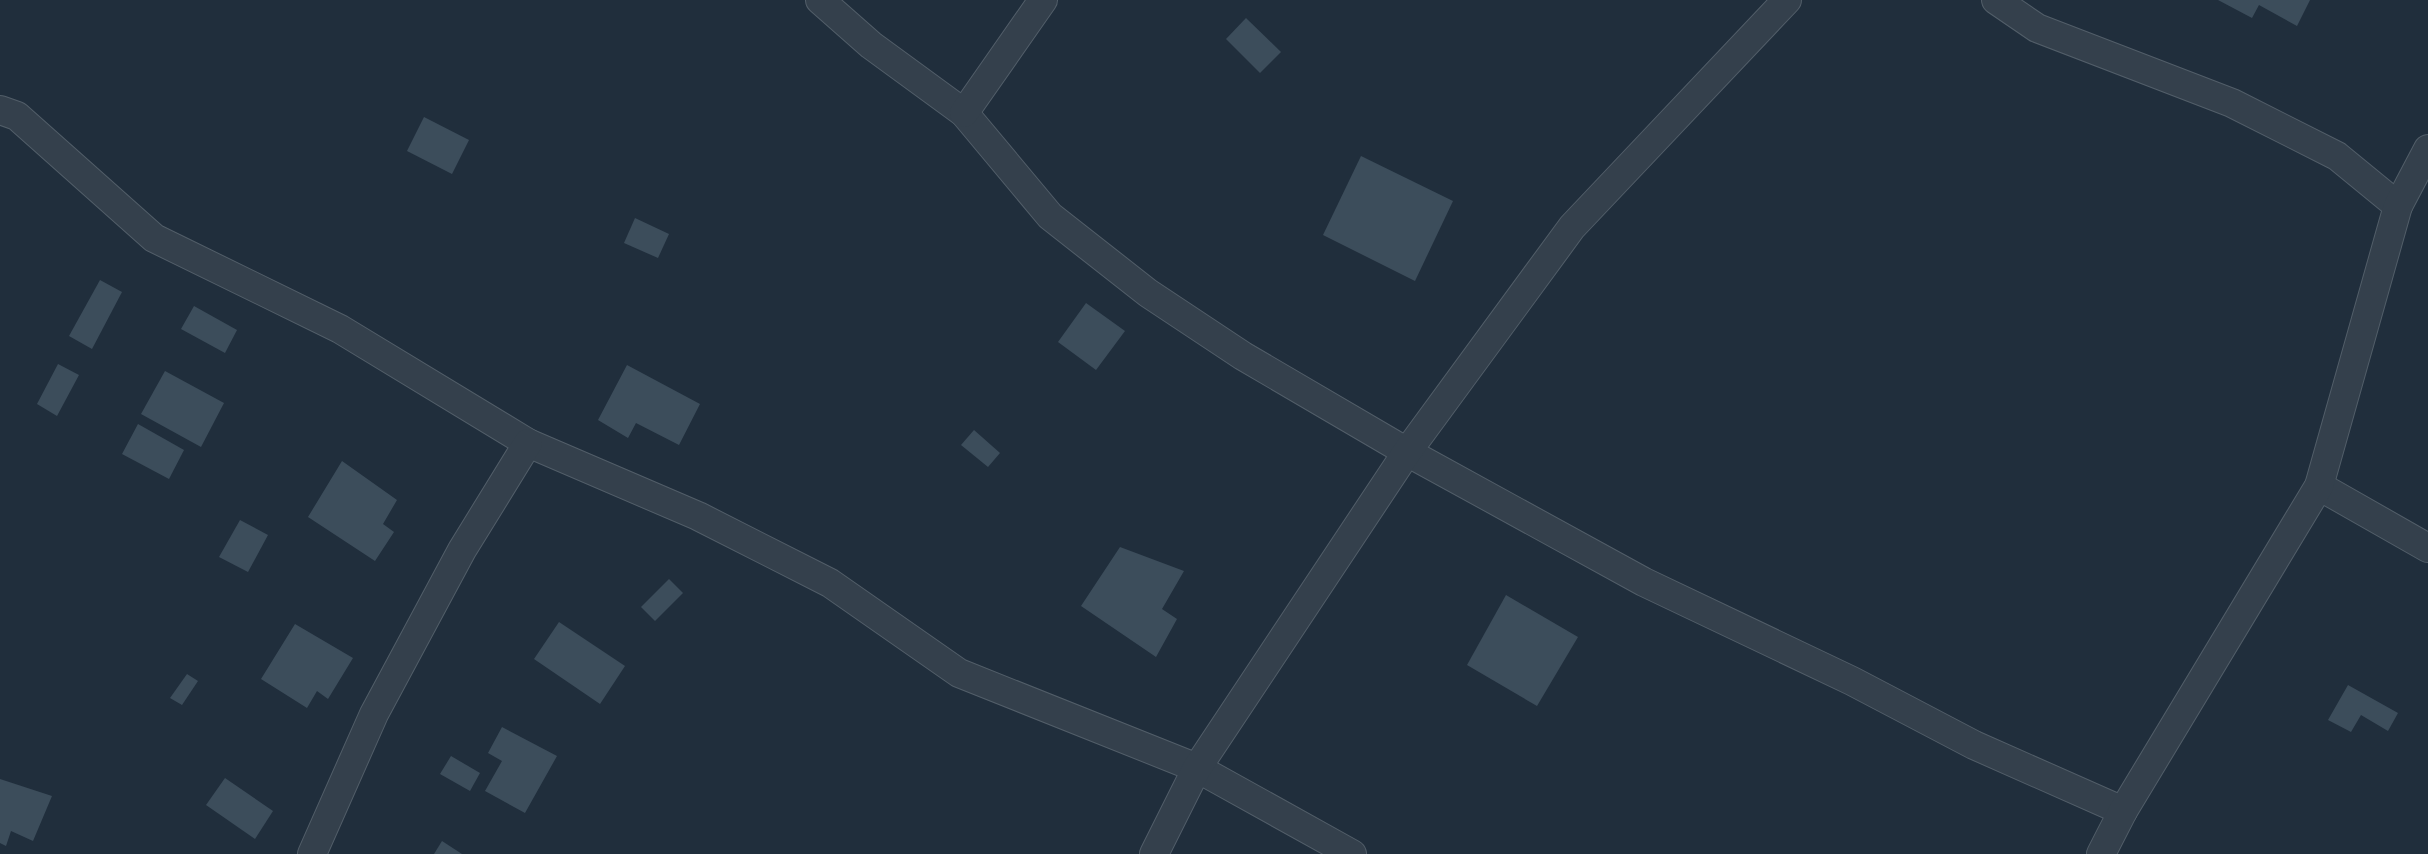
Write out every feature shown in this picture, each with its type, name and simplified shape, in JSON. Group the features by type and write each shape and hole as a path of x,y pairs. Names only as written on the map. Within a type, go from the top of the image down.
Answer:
{"street":[{"path":"820,0 871,45 964,113 1050,216 1148,293 1242,356 1407,452 1644,582 1852,681 1974,745 2123,811"},
{"path":"964,113 1043,0"},
{"path":"1154,854 1197,768 1407,452 1572,227 1787,0"},
{"path":"1996,0 2037,28 2232,103 2338,156 2398,206"},
{"path":"0,110 17,116 154,238 340,329 528,443 698,516 830,584 958,673 1197,768 1352,854"},
{"path":"2101,854 2123,811 2319,486 2398,206 2428,149"},
{"path":"312,854 374,714 462,550 528,443"},
{"path":"2319,486 2428,548"}],"building":[{"path":"2218,0 2310,0 2297,26 2259,5 2252,18"},
{"path":"1246,18 1281,52 1260,73 1226,39"},
{"path":"424,117 469,140 452,174 407,151"},
{"path":"1361,156 1453,201 1415,281 1323,235"},
{"path":"635,218 669,234 658,258 624,243"},
{"path":"100,280 122,292 92,349 69,336"},
{"path":"1086,303 1125,331 1096,370 1058,342"},
{"path":"194,306 237,330 225,353 181,329"},
{"path":"58,364 79,375 57,416 37,404"},
{"path":"627,365 700,404 679,445 636,423 628,438 598,420"},
{"path":"165,371 224,403 201,447 141,414"},
{"path":"138,424 184,450 169,479 122,454"},
{"path":"974,430 1000,453 988,467 961,445"},
{"path":"342,461 397,500 383,524 394,532 375,561 308,517"},
{"path":"240,520 268,535 248,572 219,557"},
{"path":"1120,547 1184,571 1162,609 1177,619 1156,657 1081,606"},
{"path":"669,579 683,593 655,621 641,607"},
{"path":"1506,595 1578,637 1537,706 1467,665"},
{"path":"559,622 625,666 600,704 534,659"},
{"path":"295,624 353,658 328,699 317,691 307,708 261,679"},
{"path":"187,674 198,681 182,705 170,698"},
{"path":"2348,685 2398,713 2388,731 2361,715 2351,732 2328,720"},
{"path":"502,727 557,756 525,813 485,791 502,761 488,753"},
{"path":"451,756 480,773 470,791 440,774"},
{"path":"225,778 273,811 255,839 206,805"},
{"path":"0,779 52,796 33,841 11,831 6,846 0,843"},
{"path":"442,841 462,854 434,854"}]}
